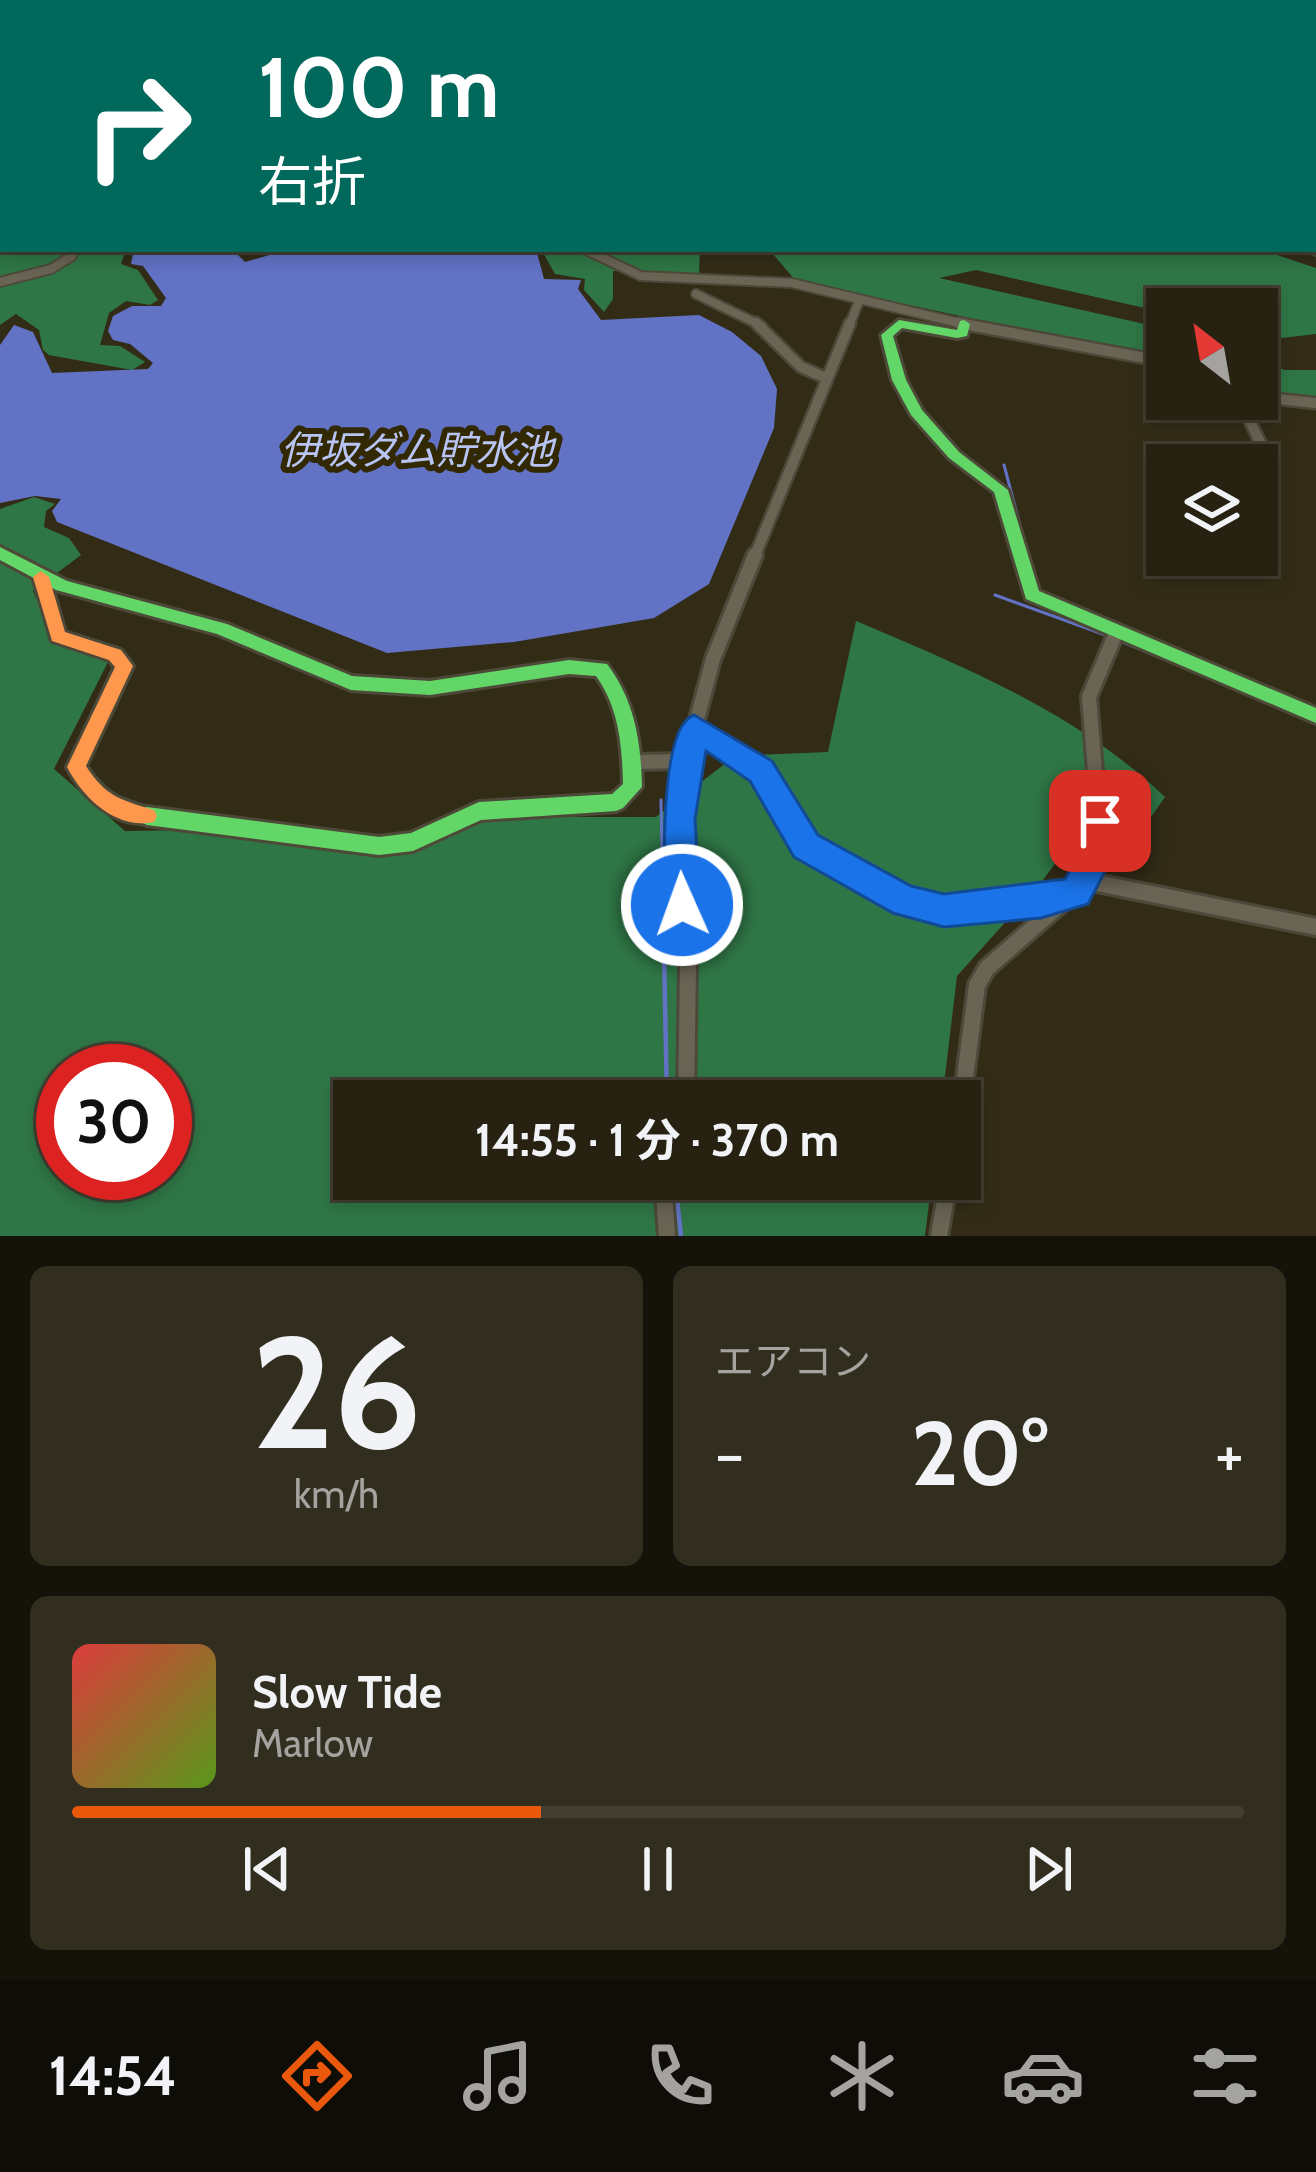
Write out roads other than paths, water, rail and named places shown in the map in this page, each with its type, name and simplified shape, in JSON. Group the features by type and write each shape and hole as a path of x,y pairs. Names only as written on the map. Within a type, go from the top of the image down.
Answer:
{"street":[{"path":"0,282 51,269 73,252"},
{"path":"590,252 641,277 792,283 964,324 1146,358"},
{"path":"696,294 755,321 784,343 801,367 826,378"},
{"path":"685,1080 682,1033 688,952 679,819 686,761 713,659 859,301"},
{"path":"964,324 963,333 957,334 908,324 889,329 902,389 955,455 1001,490 1032,595 1115,636 1316,716"},
{"path":"1278,399 1316,403"},
{"path":"0,553 41,577 221,629 351,683 430,688 594,667 614,684 633,762 633,787 616,802 478,811 413,842 380,846 118,812 85,784 76,767 124,666 115,655 58,636 41,577"},
{"path":"964,1080 976,985 987,968 1082,886 1100,821 1088,697 1115,636"},
{"path":"694,728 761,771 806,846 905,902 953,912 1082,886 1316,927"},
{"path":"633,762 686,761"},
{"path":"664,1200 667,1236"},
{"path":"939,1236 945,1200"}],"water":[{"name":"伊坂ダム貯水池","path":"133,252 238,252 245,262 280,252 537,252 544,279 581,280 578,289 601,320 699,315 732,332 761,356 777,389 774,428 709,584 654,618 514,642 387,653 57,522 52,511 61,499 35,496 0,503 0,345 14,325 33,332 52,373 148,369 153,363 130,344 113,340 108,331 113,316 132,306 161,306 166,298 143,266 131,264"}],"waterway":[{"path":"1004,465 1021,529"},
{"path":"995,595 1111,637"},
{"path":"1120,641 1228,685"},
{"path":"661,800 662,856"},
{"path":"662,853 667,1080"},
{"path":"677,1200 681,1236"}]}
